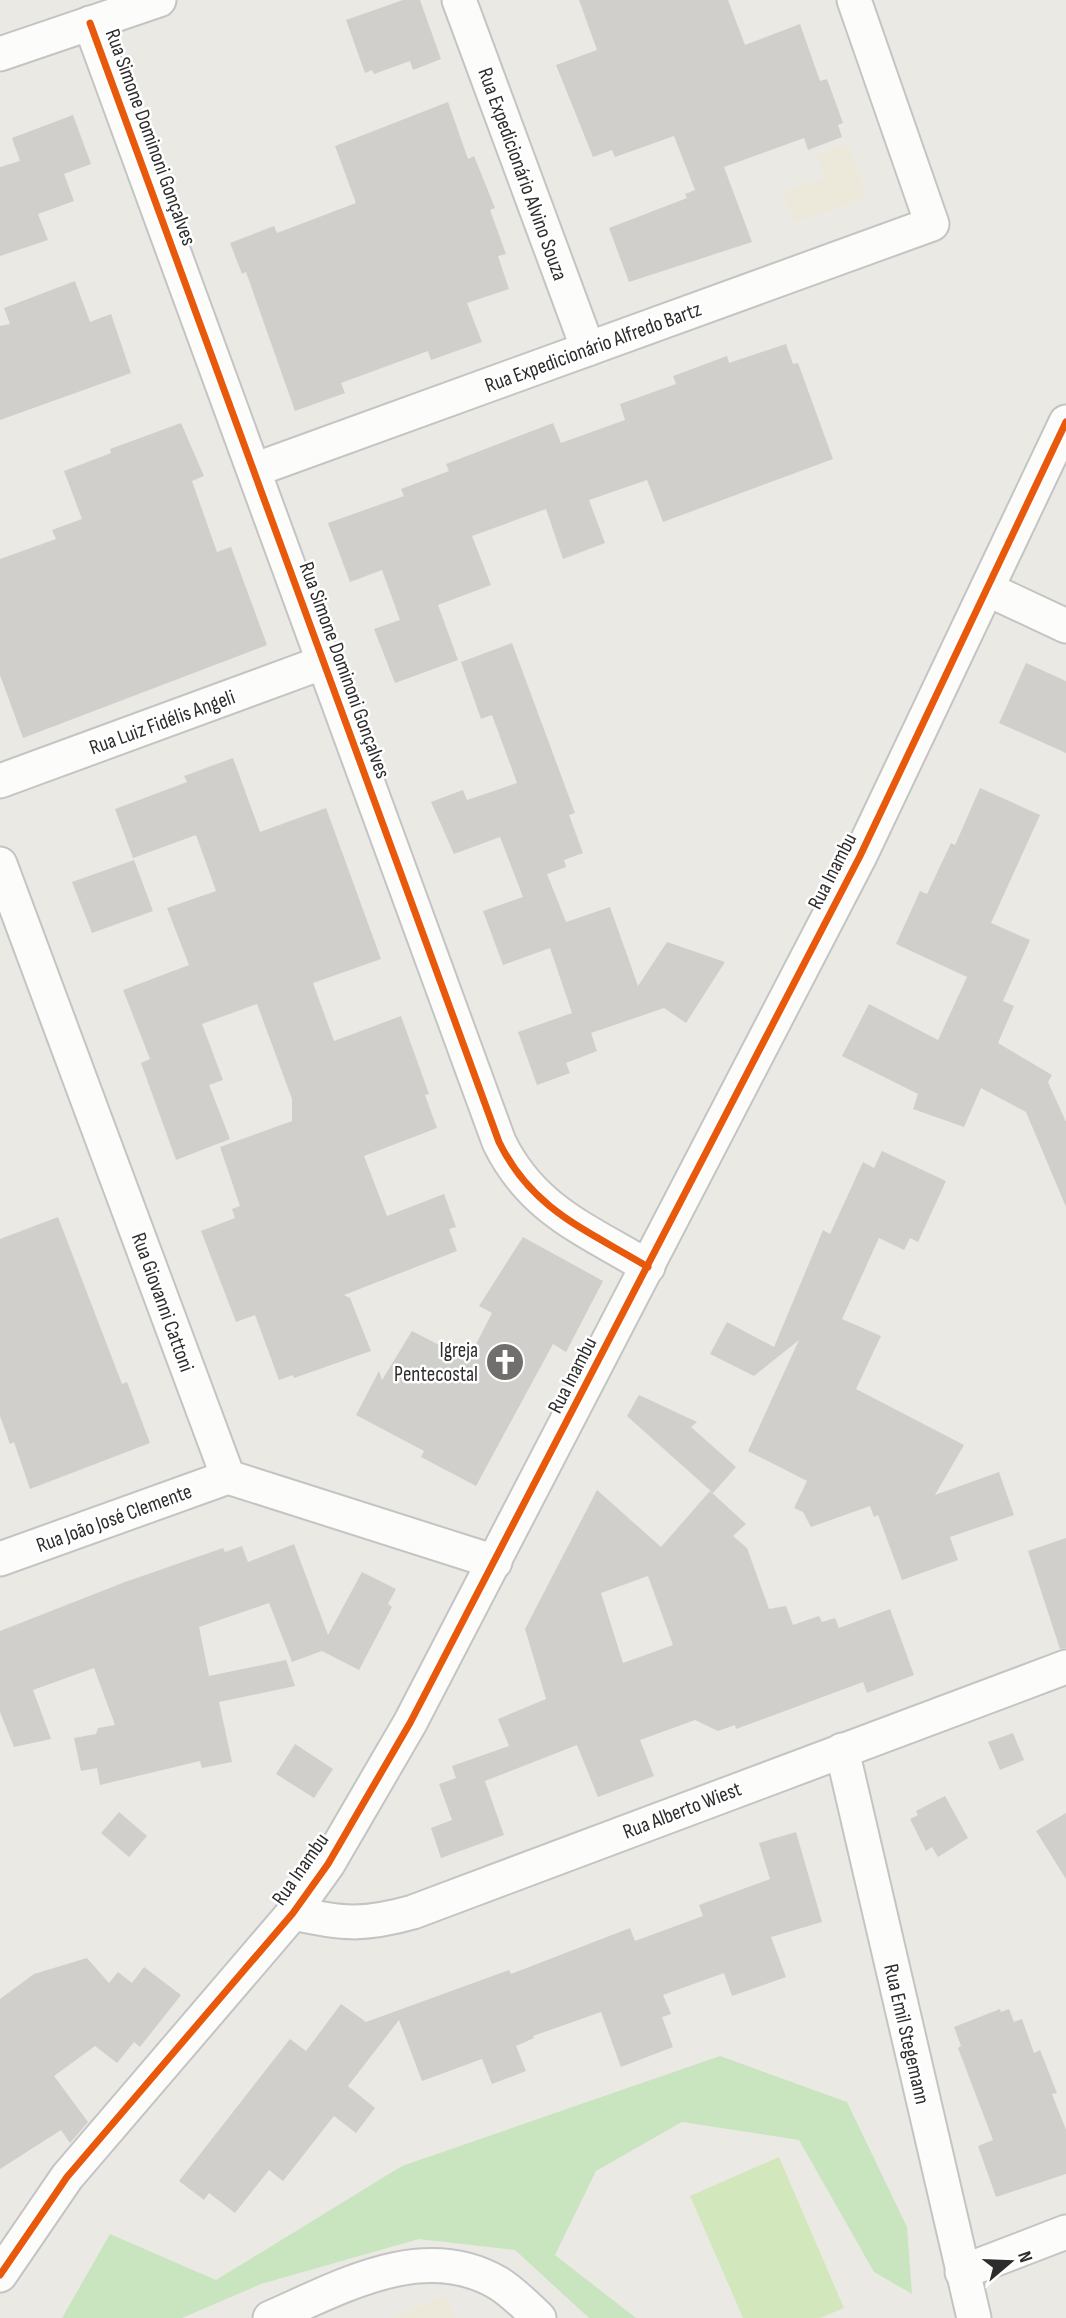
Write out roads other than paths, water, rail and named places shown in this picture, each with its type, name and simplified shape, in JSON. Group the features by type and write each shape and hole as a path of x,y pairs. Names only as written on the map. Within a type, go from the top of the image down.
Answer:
{"street":[{"path":"0,54 159,0"},
{"name":"Rua Expedicionário Alvino Souza","path":"459,0 587,349"},
{"name":"Rua Expedicionário Alfredo Bartz","path":"254,470 932,224 854,0"},
{"name":"Rua Simone Dominoni Gonçalves","path":"90,23 509,1163 523,1184 548,1207 648,1267"},
{"name":"Rua Inambu","path":"0,2276 67,2177 293,1913 366,1800 495,1562 860,856 1066,422"},
{"path":"987,589 1066,626"},
{"name":"Rua Luiz Fidélis Angeli","path":"0,781 324,662"},
{"name":"Rua Giovanni Cattoni","path":"0,864 228,1478"},
{"path":"228,1478 495,1562"},
{"name":"Rua João José Clemente","path":"0,1559 228,1478"},
{"name":"Rua Alberto Wiest","path":"293,1913 335,1922 373,1923 413,1912 1066,1667"},
{"name":"Rua Emil Stegemann","path":"842,1751 974,2318"},
{"path":"962,2272 1066,2232"},
{"path":"270,2318 368,2276 413,2265 458,2269 497,2282 538,2318"}],"place":[{"name":"Igreja Pentecostal","path":"505,1362"}]}
